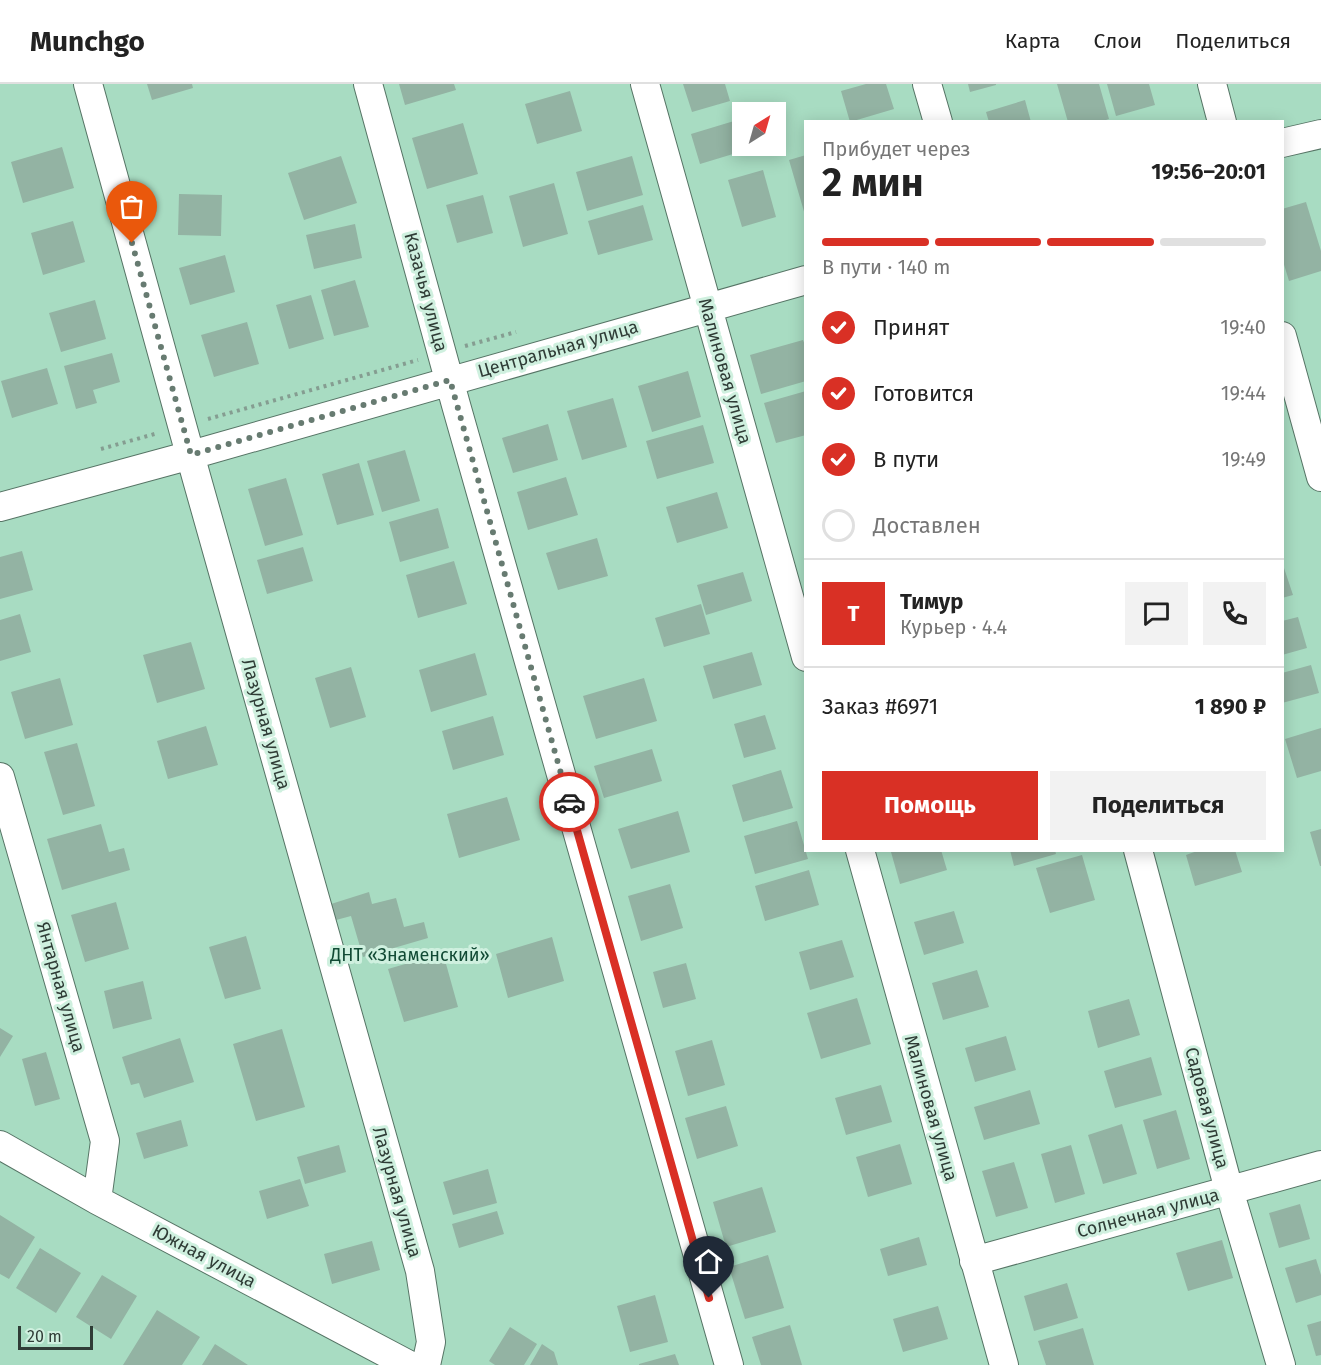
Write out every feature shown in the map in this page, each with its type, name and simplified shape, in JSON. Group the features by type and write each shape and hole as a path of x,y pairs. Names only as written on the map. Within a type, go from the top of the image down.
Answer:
{"street":[{"name":"Лазурная улица","path":"88,84 420,1271 430,1342 426,1365"},
{"name":"Казачья улица","path":"368,84 729,1365"},
{"name":"Малиновая улица","path":"645,84 804,650"},
{"path":"927,84 937,120"},
{"path":"1212,84 1221,120"},
{"path":"1284,143 1321,134"},
{"name":"Центральная улица","path":"0,507 804,281"},
{"path":"1284,343 1321,477"},
{"name":"Янтарная улица","path":"0,777 105,1141 98,1200"},
{"name":"Малиновая улица","path":"861,852 1004,1365"},
{"name":"Садовая улица","path":"1139,852 1230,1190 1281,1365"},
{"name":"Южная улица","path":"0,1146 409,1365"},
{"name":"Солнечная улица","path":"974,1261 1321,1165"}],"path":[{"path":"92,452 521,331"}],"green space":[{"name":"ДНТ «Знаменский»","path":"0,84 1321,84 1321,1365 0,1365"}],"building":[{"path":"147,84 192,84 193,88 152,100"},
{"path":"399,84 454,84 456,90 405,105"},
{"path":"683,84 725,84 730,101 692,112"},
{"path":"866,84 886,84 894,109 849,120 841,91"},
{"path":"968,84 996,84 996,85 970,92"},
{"path":"1057,84 1099,84 1109,119 1067,120"},
{"path":"1107,84 1149,84 1155,105 1116,116"},
{"path":"570,91 582,131 537,144 525,104"},
{"path":"1025,100 1030,120 988,120 986,112"},
{"path":"732,122 732,154 700,164 691,134"},
{"path":"463,123 478,174 427,189 412,138"},
{"path":"62,147 74,188 23,203 11,162"},
{"path":"341,156 357,203 304,220 288,173"},
{"path":"632,156 643,195 587,211 576,172"},
{"path":"804,156 804,212 789,160"},
{"path":"763,170 776,217 742,227 728,180"},
{"path":"554,183 568,234 523,247 509,196"},
{"path":"179,194 222,195 221,236 178,235"},
{"path":"483,195 493,233 457,243 446,205"},
{"path":"1306,202 1321,251 1321,271 1289,281 1284,265 1284,208"},
{"path":"643,205 653,240 598,255 588,221"},
{"path":"73,221 85,262 43,275 31,233"},
{"path":"355,224 362,258 314,269 306,235"},
{"path":"225,255 235,292 190,305 179,268"},
{"path":"355,280 369,327 334,336 321,290"},
{"path":"311,295 324,339 289,349 276,305"},
{"path":"95,300 106,339 61,352 49,313"},
{"path":"247,322 259,364 214,377 201,335"},
{"path":"803,340 804,382 761,394 750,355"},
{"path":"112,353 120,382 93,390 97,403 76,409 64,366"},
{"path":"47,368 58,404 12,418 1,381"},
{"path":"688,371 701,417 652,432 638,386"},
{"path":"804,392 804,436 776,443 764,403"},
{"path":"613,398 627,447 582,460 567,411"},
{"path":"548,424 558,460 513,473 502,438"},
{"path":"703,425 714,463 657,479 646,441"},
{"path":"405,450 420,501 382,512 367,461"},
{"path":"359,463 374,515 337,525 322,474"},
{"path":"566,477 578,515 528,530 517,492"},
{"path":"286,478 303,535 265,546 248,489"},
{"path":"717,492 728,528 677,543 666,507"},
{"path":"438,508 449,548 400,562 389,522"},
{"path":"597,538 608,576 558,590 546,553"},
{"path":"303,547 313,581 267,594 257,560"},
{"path":"22,551 33,590 0,599 0,557"},
{"path":"454,561 467,604 418,618 406,575"},
{"path":"1284,568 1293,595 1284,597"},
{"path":"743,572 752,601 706,615 697,585"},
{"path":"701,604 710,634 664,647 655,618"},
{"path":"20,614 31,652 0,661 0,620"},
{"path":"1298,617 1307,648 1284,654 1284,620"},
{"path":"191,642 205,689 157,703 143,655"},
{"path":"752,652 762,685 713,699 703,666"},
{"path":"475,653 487,695 431,712 419,670"},
{"path":"1311,665 1319,693 1284,702 1284,672"},
{"path":"351,667 366,717 330,728 315,678"},
{"path":"60,678 73,725 25,739 11,692"},
{"path":"644,678 657,721 596,739 583,696"},
{"path":"765,715 776,749 744,758 734,724"},
{"path":"493,716 504,755 453,770 442,731"},
{"path":"206,726 218,765 168,779 157,741"},
{"path":"1321,728 1321,771 1297,778 1285,739"},
{"path":"77,743 95,806 63,815 44,752"},
{"path":"652,749 662,781 604,798 594,766"},
{"path":"781,770 793,808 743,822 732,785"},
{"path":"507,797 520,840 459,858 447,814"},
{"path":"678,811 690,852 631,869 618,829"},
{"path":"797,821 804,852 808,859 755,874 744,836"},
{"path":"101,824 109,852 124,848 130,870 62,890 47,839"},
{"path":"1321,829 1321,866 1320,866 1310,832"},
{"path":"891,852 942,852 947,870 900,884"},
{"path":"1010,852 1056,852 1056,854 1014,866"},
{"path":"1194,852 1236,852 1242,872 1195,886 1186,855"},
{"path":"1082,855 1095,900 1050,913 1036,868"},
{"path":"809,870 819,905 765,921 755,886"},
{"path":"670,884 683,928 641,941 628,896"},
{"path":"369,892 372,904 396,898 404,927 424,922 428,938 363,957 351,916 336,920 331,904"},
{"path":"116,902 129,949 85,962 71,915"},
{"path":"954,911 964,943 924,955 914,922"},
{"path":"246,936 261,989 225,999 209,947"},
{"path":"552,937 564,981 508,998 496,954"},
{"path":"842,940 854,977 810,990 799,952"},
{"path":"443,953 458,1007 404,1022 388,969"},
{"path":"686,963 696,999 663,1008 653,972"},
{"path":"977,970 989,1007 943,1020 932,983"},
{"path":"143,981 152,1019 113,1029 104,991"},
{"path":"857,998 871,1044 821,1059 807,1013"},
{"path":"1129,999 1140,1035 1098,1048 1088,1011"},
{"path":"0,1028 13,1036 0,1057"},
{"path":"282,1029 305,1107 256,1121 233,1044"},
{"path":"1006,1036 1016,1070 975,1082 965,1048"},
{"path":"180,1038 194,1082 144,1098 139,1083 131,1085 122,1057"},
{"path":"712,1040 725,1085 688,1096 675,1051"},
{"path":"46,1052 60,1099 35,1106 22,1059"},
{"path":"1151,1057 1162,1095 1115,1108 1104,1071"},
{"path":"881,1085 892,1122 846,1135 835,1098"},
{"path":"1030,1090 1040,1124 984,1140 974,1107"},
{"path":"726,1106 738,1146 697,1159 685,1118"},
{"path":"1176,1110 1190,1159 1157,1169 1143,1120"},
{"path":"181,1120 188,1146 144,1159 136,1133"},
{"path":"1122,1124 1137,1174 1103,1184 1088,1135"},
{"path":"900,1144 912,1184 868,1197 856,1157"},
{"path":"339,1145 346,1172 305,1184 297,1157"},
{"path":"1071,1145 1085,1194 1055,1203 1041,1154"},
{"path":"1014,1162 1028,1208 996,1217 982,1171"},
{"path":"488,1169 497,1203 453,1215 443,1182"},
{"path":"300,1179 309,1206 267,1219 259,1191"},
{"path":"762,1187 776,1232 726,1247 713,1202"},
{"path":"1300,1204 1310,1239 1279,1248 1269,1213"},
{"path":"497,1211 504,1234 459,1248 452,1224"},
{"path":"0,1215 35,1237 9,1279 0,1274"},
{"path":"919,1237 927,1265 888,1276 880,1249"},
{"path":"1222,1240 1233,1278 1188,1291 1176,1253"},
{"path":"372,1241 380,1270 332,1284 324,1254"},
{"path":"40,1248 81,1273 56,1313 16,1288"},
{"path":"768,1255 784,1308 745,1319 729,1267"},
{"path":"1316,1259 1321,1275 1321,1295 1296,1303 1285,1268"},
{"path":"102,1275 137,1296 111,1339 76,1317"},
{"path":"1067,1283 1078,1318 1034,1331 1024,1296"},
{"path":"655,1295 668,1342 630,1352 617,1306"},
{"path":"938,1306 948,1339 903,1352 893,1319"},
{"path":"157,1310 200,1337 182,1365 123,1365"},
{"path":"1321,1321 1321,1355 1316,1356 1307,1325"},
{"path":"790,1325 802,1365 761,1365 752,1337"},
{"path":"510,1327 537,1344 524,1365 495,1365 489,1361"},
{"path":"1083,1328 1094,1365 1046,1365 1038,1341"},
{"path":"215,1344 248,1365 202,1365"},
{"path":"542,1344 554,1352 558,1365 530,1365"},
{"path":"675,1354 679,1365 639,1365 639,1364"}],"way so far":[{"path":"132,243 191,455 450,380 569,802"}],"route":[{"path":"569,802 709,1298"}]}
